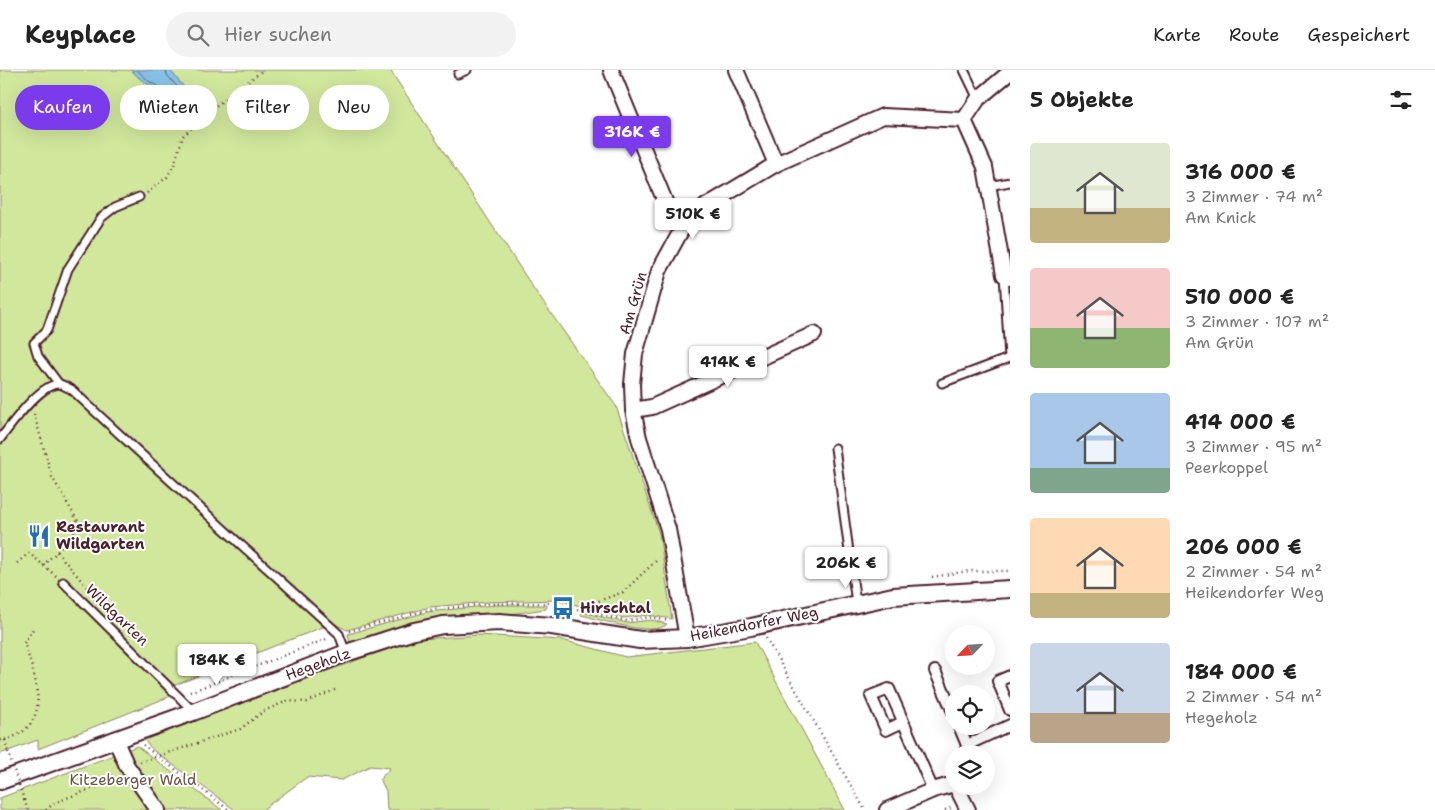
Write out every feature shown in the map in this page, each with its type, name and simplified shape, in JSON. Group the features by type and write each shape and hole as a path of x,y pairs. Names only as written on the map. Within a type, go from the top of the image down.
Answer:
{"street":[{"path":"611,70 671,216 682,229"},
{"path":"736,70 776,164"},
{"path":"1007,276 1005,248 979,152 964,120 978,99 1010,72"},
{"name":"Am Grün","path":"687,638 668,529 639,438 633,410 632,384 635,354 646,310 659,271 682,229 706,206 776,164 883,116 964,120"},
{"path":"633,410 652,407 814,334"},
{"name":"Heikendorfer Weg","path":"561,628 640,640 687,638 742,629 893,596 1010,589"},
{"name":"Hegeholz","path":"0,781 193,712 346,653 414,631 443,625 499,622 561,628"},
{"path":"936,671 945,692"},
{"path":"1010,676 998,681 1010,710"},
{"path":"904,722 933,790"},
{"path":"975,745 1010,725"},
{"path":"116,740 128,766 158,810"},
{"path":"887,810 933,790 945,787"},
{"path":"960,795 968,810"}],"lane":[{"path":"458,74 467,70"},
{"path":"964,70 978,99"},
{"path":"988,186 1010,182"},
{"path":"139,197 115,207 101,218 68,269 54,315 47,330 34,344 38,356 59,384 71,389 176,488 210,516 340,634 346,653"},
{"path":"942,383 1009,358 1007,276"},
{"path":"0,439 29,403 46,388 59,384"},
{"path":"835,448 856,603"},
{"name":"Wildgarten","path":"63,582 193,712"}],"path":[{"path":"139,197 154,189 167,177 174,165 183,136 213,108 263,70"},
{"path":"29,403 52,477 80,525 58,552 43,565"},
{"path":"578,608 622,592 647,571 671,545"},
{"path":"18,563 29,552 63,582"},
{"path":"58,552 92,593 147,642"},
{"path":"0,741 22,731 34,721 39,702 36,678 24,643 33,629"},
{"path":"766,639 866,810"},
{"path":"46,810 54,803 96,788 128,766 240,729 264,711 287,701 307,702 337,689"},
{"path":"131,734 157,757 229,810"},
{"path":"5,740 28,810"}],"green space":[{"path":"0,70 390,70 536,292 616,406 659,533 672,619 648,615 624,618 558,600 489,602 430,607 347,630 333,623 165,689 171,696 38,749 38,740 0,754"},
{"path":"495,605 547,605 546,609 350,643 348,634 427,612"},
{"path":"582,612 627,623 651,620 667,624 660,628 639,628 581,615"},
{"path":"478,635 562,640 626,657 755,642 845,810 387,810 386,791 380,779 390,768 370,766 342,780 307,777 262,810 235,810 154,751 144,740 365,657 419,639"},
{"name":"Kitzeberger Wald","path":"137,746 222,810 0,810 0,798"}],"water":[{"path":"131,70 170,70 182,85 148,85"}],"place":[{"name":"Restaurant Wildgarten","path":"39,536"},
{"name":"Hirschtal","path":"563,608"}]}
